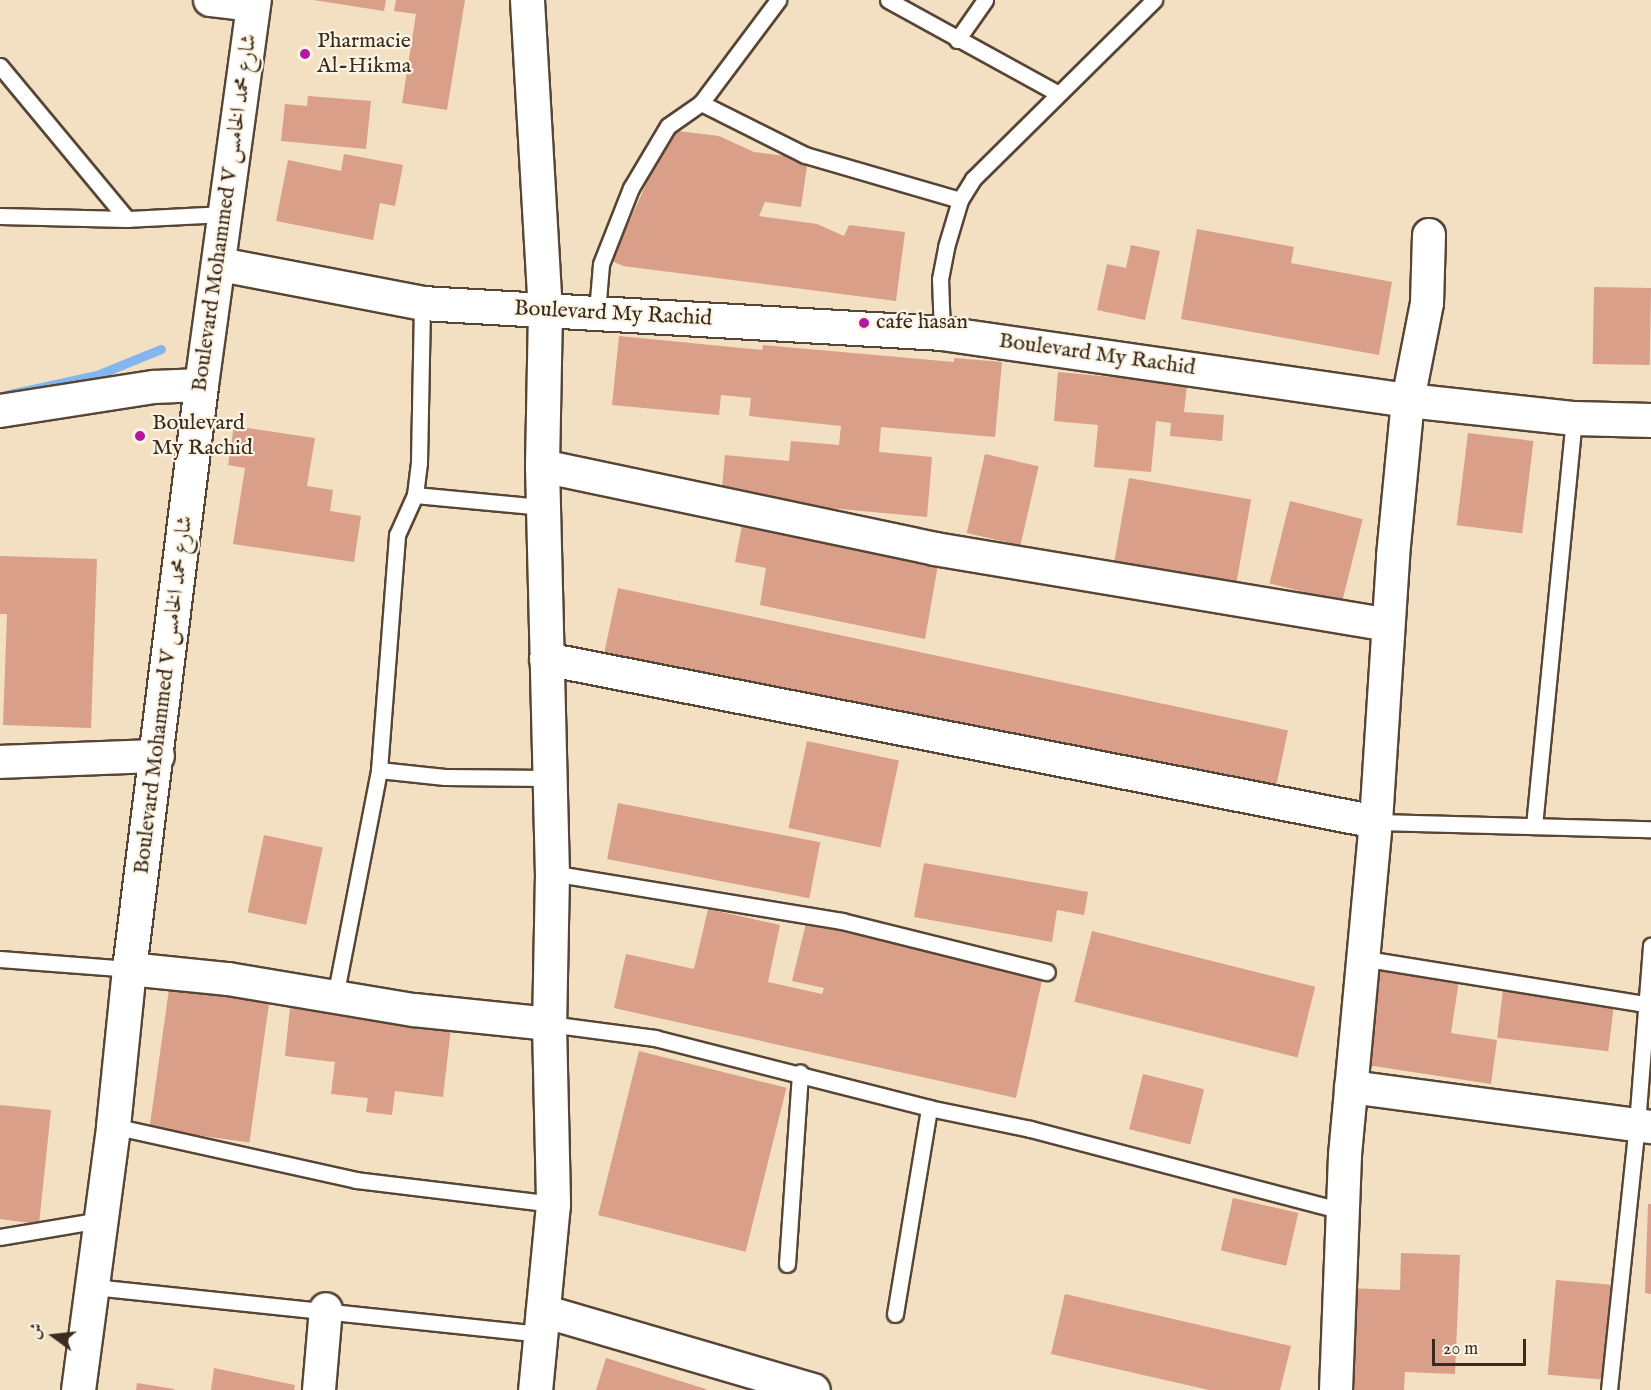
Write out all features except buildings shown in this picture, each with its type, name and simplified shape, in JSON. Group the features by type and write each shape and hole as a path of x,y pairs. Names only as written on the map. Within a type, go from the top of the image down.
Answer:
{"street":[{"path":"210,0 253,2"},
{"path":"527,0 545,309 542,466 552,873 549,1024 552,1204 535,1390"},
{"name":"Boulevard Mohammed V شارع محمد الخامس","path":"78,1390 94,1287 129,969 158,756 201,385 227,214 253,2"},
{"path":"1336,1390 1343,1211 1351,1087 1361,958 1376,822 1388,626 1408,400 1427,303 1430,236"},
{"name":"Boulevard My Rachid","path":"220,264 422,303 942,333 1408,400 1574,418 1651,420"},
{"path":"0,411 143,388 201,385"},
{"path":"542,466 935,549 1388,626"},
{"path":"546,659 1376,822"},
{"path":"0,762 158,756"},
{"path":"129,969 228,979 335,998 549,1024"},
{"path":"1351,1087 1644,1125"},
{"path":"319,1390 326,1309"},
{"path":"542,1322 814,1390"}],"lane":[{"path":"597,312 601,264 631,188 668,126 701,103 778,0"},
{"path":"888,0 1057,93"},
{"path":"957,39 985,0"},
{"path":"942,333 940,279 960,200 973,179 1057,93 1154,0"},
{"path":"0,66 127,219"},
{"path":"701,103 805,155 960,200"},
{"path":"0,216 127,219 227,214"},
{"path":"335,998 378,770 395,552 403,519 415,495 422,303"},
{"path":"1534,826 1574,418"},
{"path":"415,495 543,507"},
{"path":"378,770 445,777 548,778"},
{"path":"1376,822 1651,829"},
{"path":"552,873 842,921 1047,972"},
{"path":"1609,1390 1644,1125 1644,1004 1651,946"},
{"path":"1361,958 1644,1004"},
{"path":"0,959 129,969"},
{"path":"549,1024 655,1038 800,1072 929,1108 1030,1129 1343,1211"},
{"path":"787,1264 800,1072"},
{"path":"895,1314 929,1108"},
{"path":"113,1126 356,1180 552,1204"},
{"path":"0,1237 100,1220"},
{"path":"94,1287 326,1309 542,1322"}],"waterway":[{"path":"5,395 97,375 161,349"}],"place":[{"name":"Pharmacie Al-Hikma","path":"305,54"},
{"name":"cafe hasan","path":"864,323"},
{"name":"Boulevard My Rachid","path":"140,436"}]}
